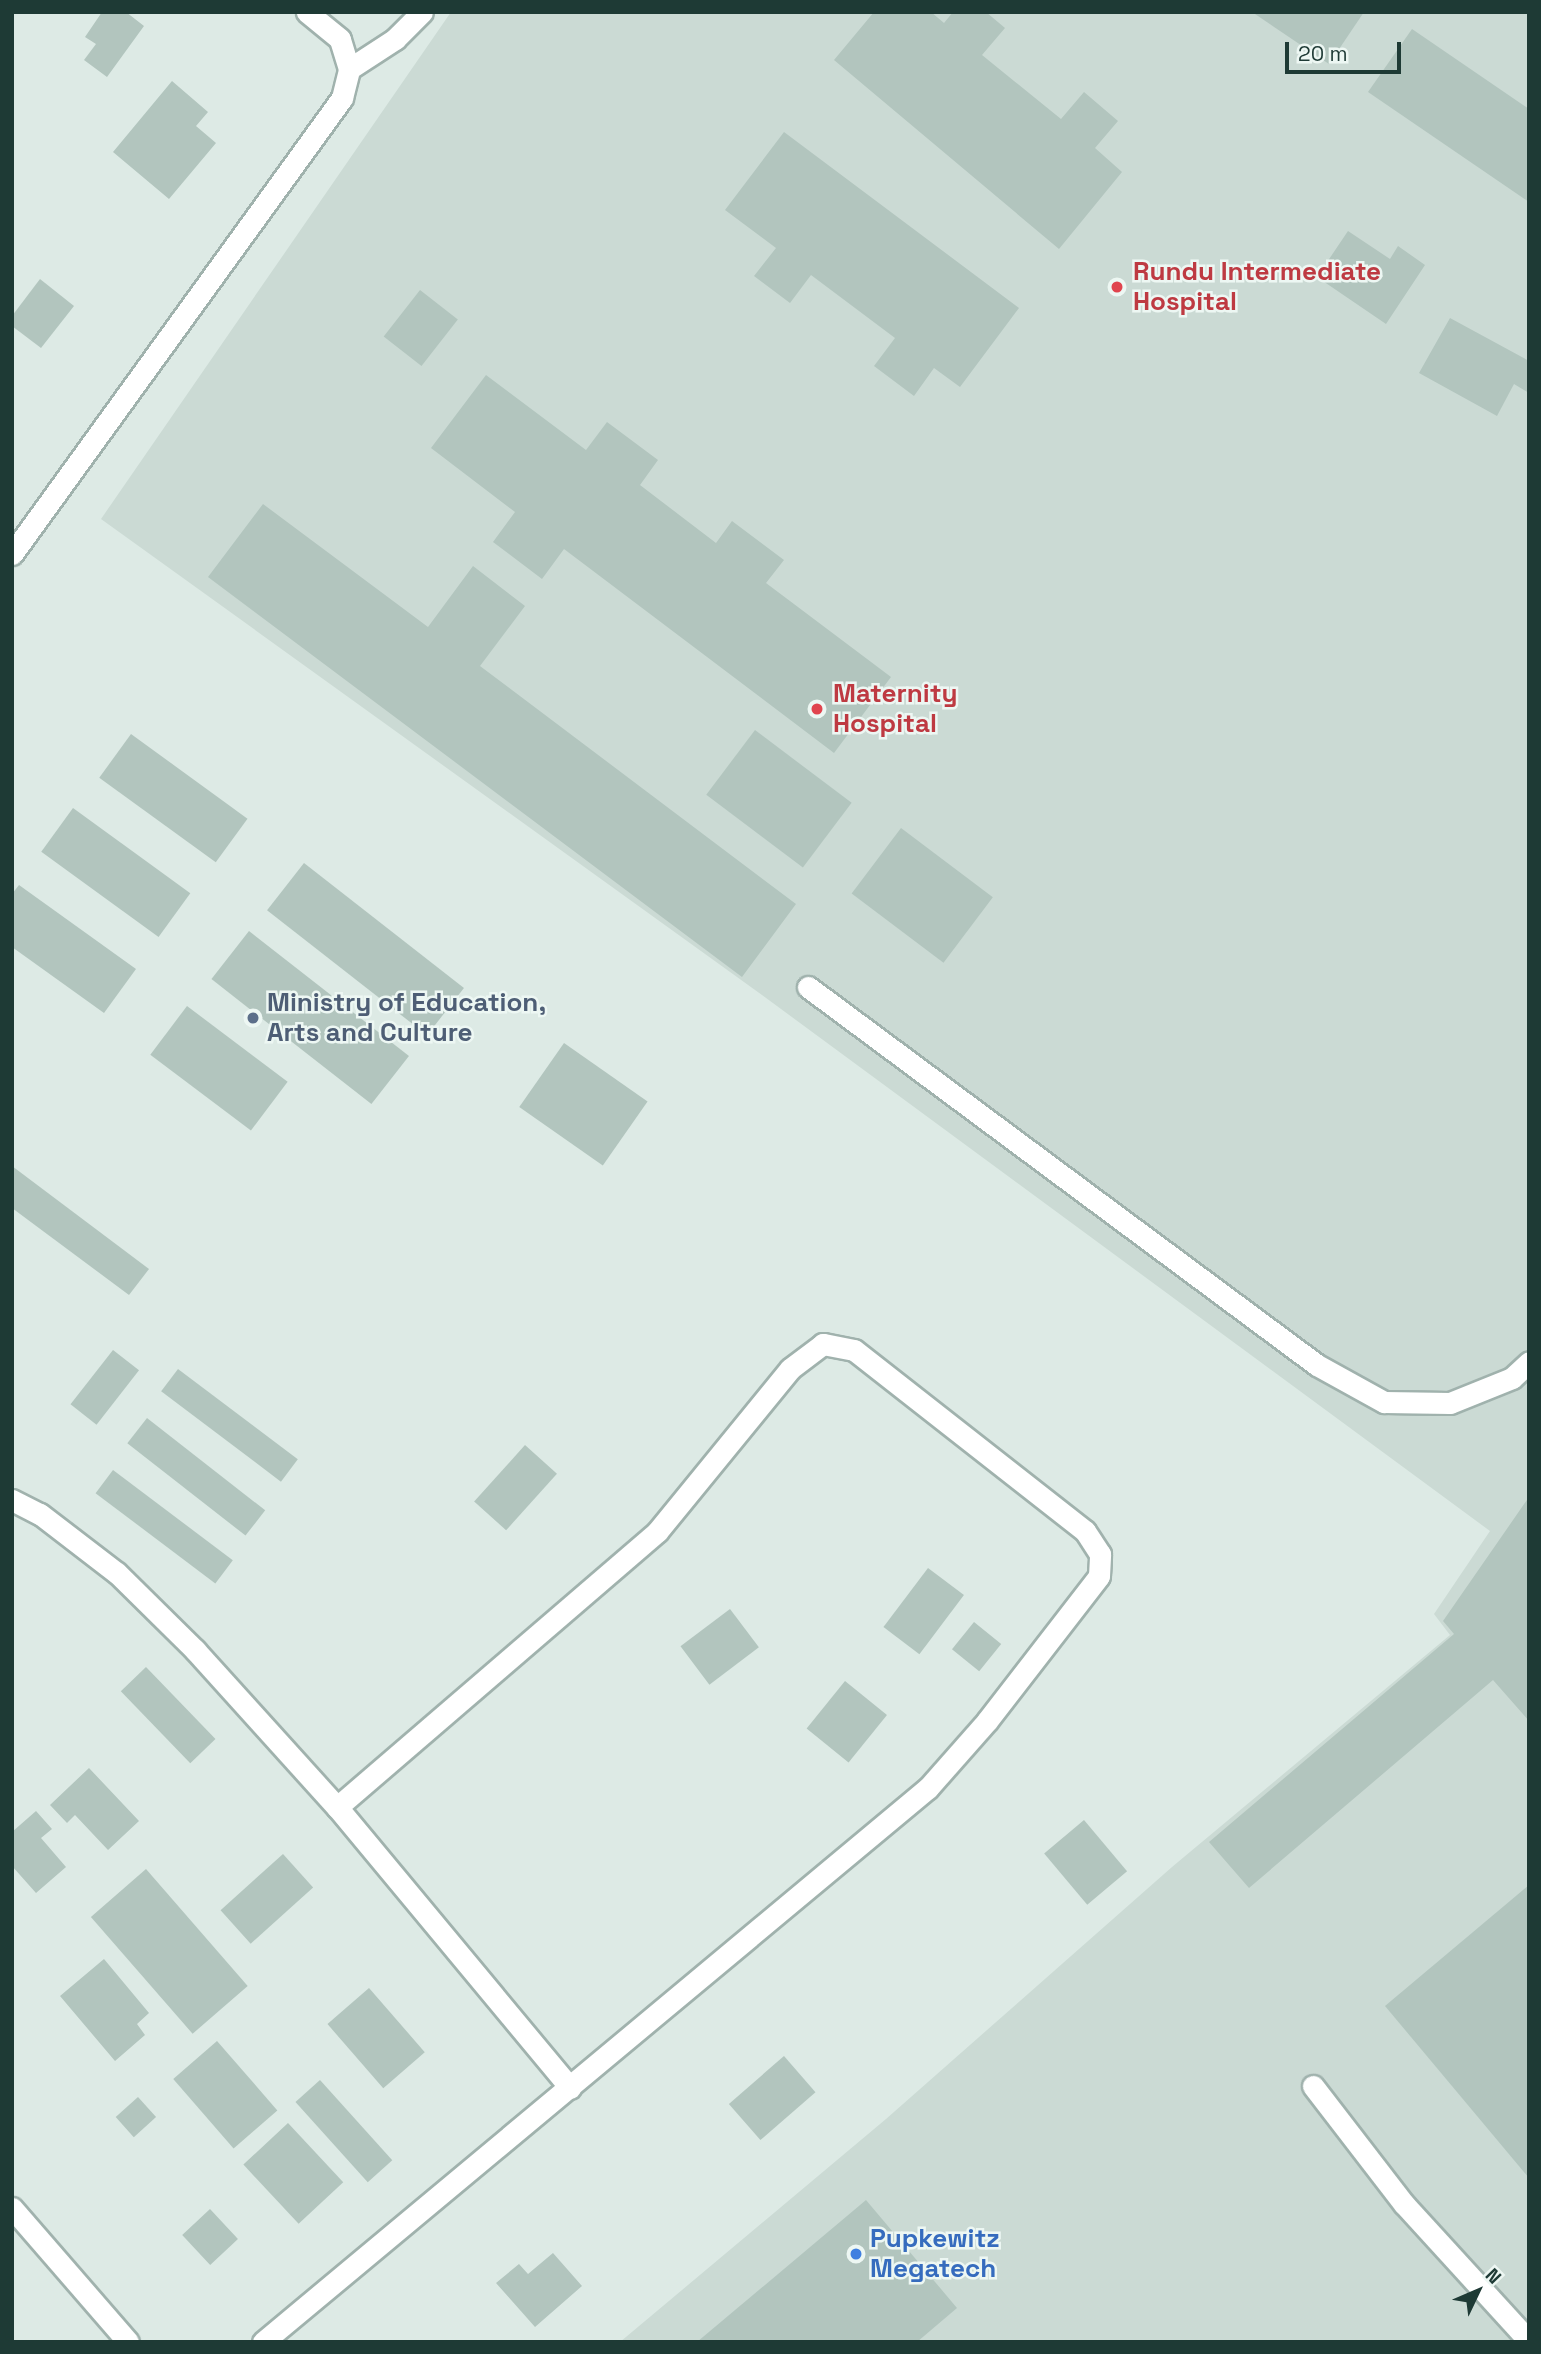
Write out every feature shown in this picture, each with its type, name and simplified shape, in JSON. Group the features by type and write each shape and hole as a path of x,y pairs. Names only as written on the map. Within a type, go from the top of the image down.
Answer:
{"street":[{"path":"16,541 342,98 349,69 340,38 307,12"},
{"path":"349,69 394,39 422,12"},
{"path":"808,988 1317,1365 1384,1402 1450,1403 1512,1378 1529,1362"},
{"path":"263,2342 928,1788 987,1721 1099,1576 1100,1554 1085,1531 854,1350 823,1344 790,1370 657,1532 337,1807"},
{"path":"12,1500 40,1514 117,1573 195,1650 337,1807 570,2088"},
{"path":"1313,2086 1404,2204 1529,2341"},
{"path":"12,2208 128,2342"}],"shaded area":[{"path":"451,12 1529,12 1529,2342 620,2342 886,2119 1172,1867 1450,1635 1434,1614 1490,1531 762,995 101,519"}],"building":[{"path":"102,12 126,12 144,26 107,77 84,60 96,44 85,37"},
{"path":"874,12 931,12 944,23 953,12 986,12 1005,28 982,55 1061,119 1084,92 1118,121 1095,148 1122,172 1059,249 834,60"},
{"path":"1252,12 1364,12 1329,64"},
{"path":"1412,29 1529,109 1529,202 1368,92"},
{"path":"172,81 208,112 196,126 216,143 169,199 113,152"},
{"path":"784,132 1019,308 960,387 934,368 914,396 874,366 895,338 811,275 790,303 754,276 776,248 725,210"},
{"path":"1348,231 1390,259 1398,246 1425,265 1386,324 1317,277"},
{"path":"40,279 74,306 41,348 12,326 12,316"},
{"path":"420,290 458,320 422,366 384,336"},
{"path":"1450,318 1529,361 1529,393 1514,384 1497,416 1419,373"},
{"path":"486,375 586,450 607,422 658,460 640,485 716,543 732,521 784,560 766,583 891,677 834,753 564,549 542,579 493,542 515,512 431,448"},
{"path":"263,504 428,627 473,566 525,606 480,666 796,904 742,977 208,577"},
{"path":"755,730 852,803 803,868 706,795"},
{"path":"131,734 247,819 216,862 99,778"},
{"path":"73,808 190,893 159,937 41,852"},
{"path":"901,828 993,897 943,963 852,893"},
{"path":"304,863 464,988 427,1035 267,910"},
{"path":"19,885 136,969 104,1013 12,947 12,894"},
{"path":"249,931 409,1056 371,1104 211,979"},
{"path":"187,1006 288,1082 251,1131 150,1055"},
{"path":"564,1043 648,1102 603,1165 519,1107"},
{"path":"12,1166 149,1269 129,1295 12,1208"},
{"path":"113,1350 139,1370 97,1425 71,1404"},
{"path":"178,1369 298,1459 281,1482 161,1391"},
{"path":"147,1418 265,1510 246,1536 127,1443"},
{"path":"525,1445 557,1474 506,1530 474,1501"},
{"path":"113,1470 233,1560 215,1583 96,1493"},
{"path":"1529,1497 1529,1721 1493,1680 1249,1888 1209,1842 1454,1634 1443,1621"},
{"path":"928,1568 964,1595 919,1654 883,1627"},
{"path":"730,1609 759,1647 709,1685 680,1646"},
{"path":"974,1622 1001,1644 979,1671 952,1649"},
{"path":"146,1667 215,1739 190,1763 121,1691"},
{"path":"845,1681 887,1715 849,1762 807,1728"},
{"path":"89,1768 139,1821 108,1850 75,1815 67,1823 50,1805"},
{"path":"36,1811 52,1829 41,1838 66,1867 36,1893 12,1866 12,1832"},
{"path":"1084,1820 1127,1871 1087,1905 1044,1853"},
{"path":"283,1854 313,1887 251,1944 221,1910"},
{"path":"146,1869 248,1986 193,2034 91,1917"},
{"path":"1529,1885 1529,2178 1385,2006"},
{"path":"104,1959 149,2013 137,2024 145,2035 115,2061 60,1996"},
{"path":"369,1988 425,2052 383,2088 327,2024"},
{"path":"217,2041 277,2110 234,2148 173,2079"},
{"path":"784,2056 815,2092 760,2140 729,2104"},
{"path":"320,2080 392,2160 368,2182 295,2102"},
{"path":"138,2097 156,2117 134,2137 116,2117"},
{"path":"288,2123 343,2182 299,2224 243,2165"},
{"name":"Pupkewitz Megatech","path":"866,2200 957,2308 917,2342 697,2342"},
{"path":"210,2209 238,2239 210,2265 182,2235"},
{"path":"553,2253 582,2286 535,2327 496,2283 519,2264 528,2274"}],"place":[{"name":"Rundu Intermediate Hospital","path":"1117,287"},
{"name":"Maternity Hospital","path":"817,709"},
{"name":"Ministry of Education, Arts and Culture","path":"253,1018"},
{"name":"Pupkewitz Megatech","path":"856,2254"}]}
